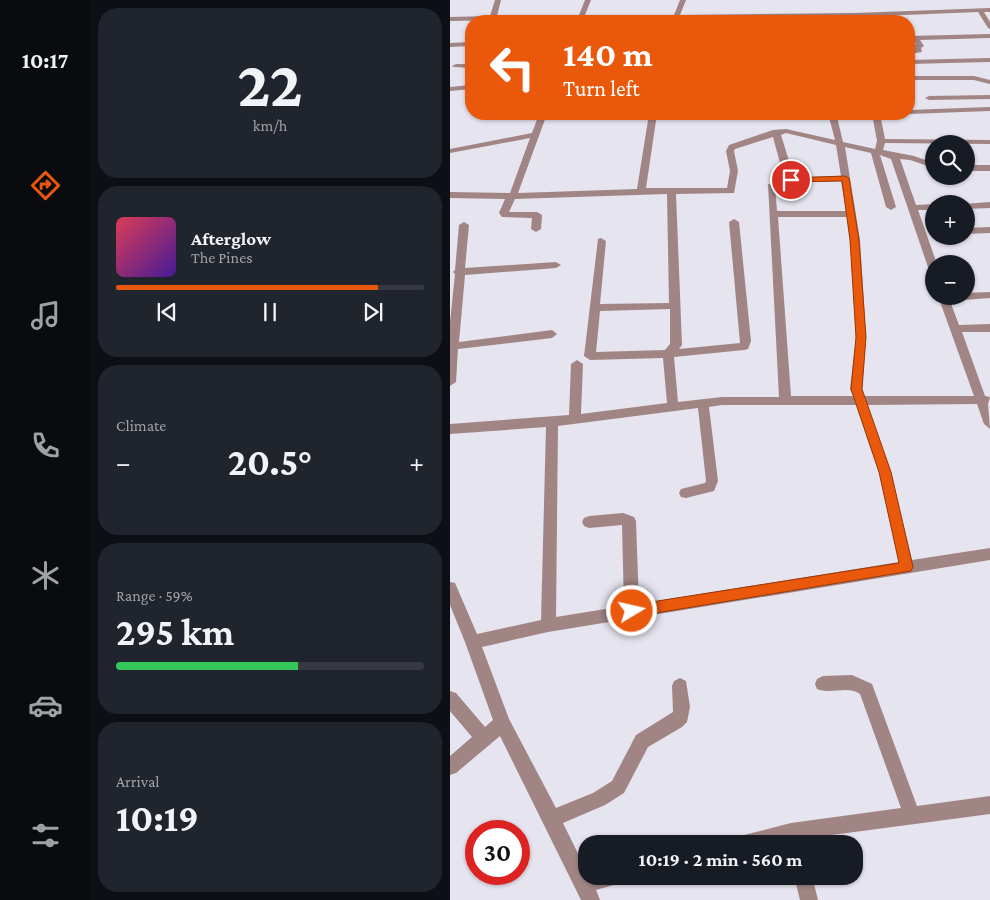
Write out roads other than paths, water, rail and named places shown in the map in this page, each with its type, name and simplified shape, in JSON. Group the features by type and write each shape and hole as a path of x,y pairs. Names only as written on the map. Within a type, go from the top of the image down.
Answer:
{"street":[{"path":"494,15 498,0"},
{"path":"582,15 588,0"},
{"path":"677,15 683,0"},
{"path":"873,15 990,10"},
{"path":"980,11 990,28"},
{"path":"450,19 465,19"},
{"path":"915,38 988,36"},
{"path":"915,40 922,46 916,46 920,52 915,52"},
{"path":"450,45 465,44"},
{"path":"915,62 990,60"},
{"path":"456,66 465,66"},
{"path":"915,78 974,78 990,82"},
{"path":"450,89 465,88"},
{"path":"929,98 990,97"},
{"path":"915,112 990,109"},
{"path":"536,229 537,215 505,215 504,213 508,201 513,196 541,120"},
{"path":"641,191 652,120"},
{"path":"834,120 840,144 855,240 861,337 856,389 885,472 906,567"},
{"path":"877,120 881,141 877,152 891,207"},
{"path":"450,195 513,196 641,191 731,191 734,171 730,151 732,147 742,142 786,131 893,156 910,158 925,163"},
{"path":"776,132 787,174 791,180 845,178"},
{"path":"450,151 535,135"},
{"path":"881,141 990,142"},
{"path":"893,156 928,255"},
{"path":"975,168 990,168"},
{"path":"770,186 785,402"},
{"path":"668,354 676,346 672,191"},
{"path":"975,206 990,206"},
{"path":"912,208 925,208"},
{"path":"773,214 850,214"},
{"path":"601,240 590,356 668,354 744,346 746,341 734,222"},
{"path":"450,382 454,287 458,272 464,225"},
{"path":"975,231 990,230"},
{"path":"920,233 925,233"},
{"path":"458,272 556,265"},
{"path":"975,295 990,294"},
{"path":"947,305 985,400 990,424"},
{"path":"594,308 675,306"},
{"path":"955,329 990,328"},
{"path":"453,346 552,334"},
{"path":"668,354 673,407"},
{"path":"575,420 577,364"},
{"path":"450,429 575,420 722,401 985,400"},
{"path":"686,493 709,487 712,481 703,404"},
{"path":"548,625 552,422"},
{"path":"589,522 623,519 629,521 632,611"},
{"path":"473,642 548,625 990,554"},
{"path":"450,588 473,642 502,722 588,892 599,885"},
{"path":"823,684 854,683 866,689 912,816"},
{"path":"552,818 599,799 618,787 642,741 676,721 681,716 680,686"},
{"path":"450,699 483,737"},
{"path":"450,767 502,722"},
{"path":"808,835 912,816 990,805"},
{"path":"805,885 809,900"}]}
